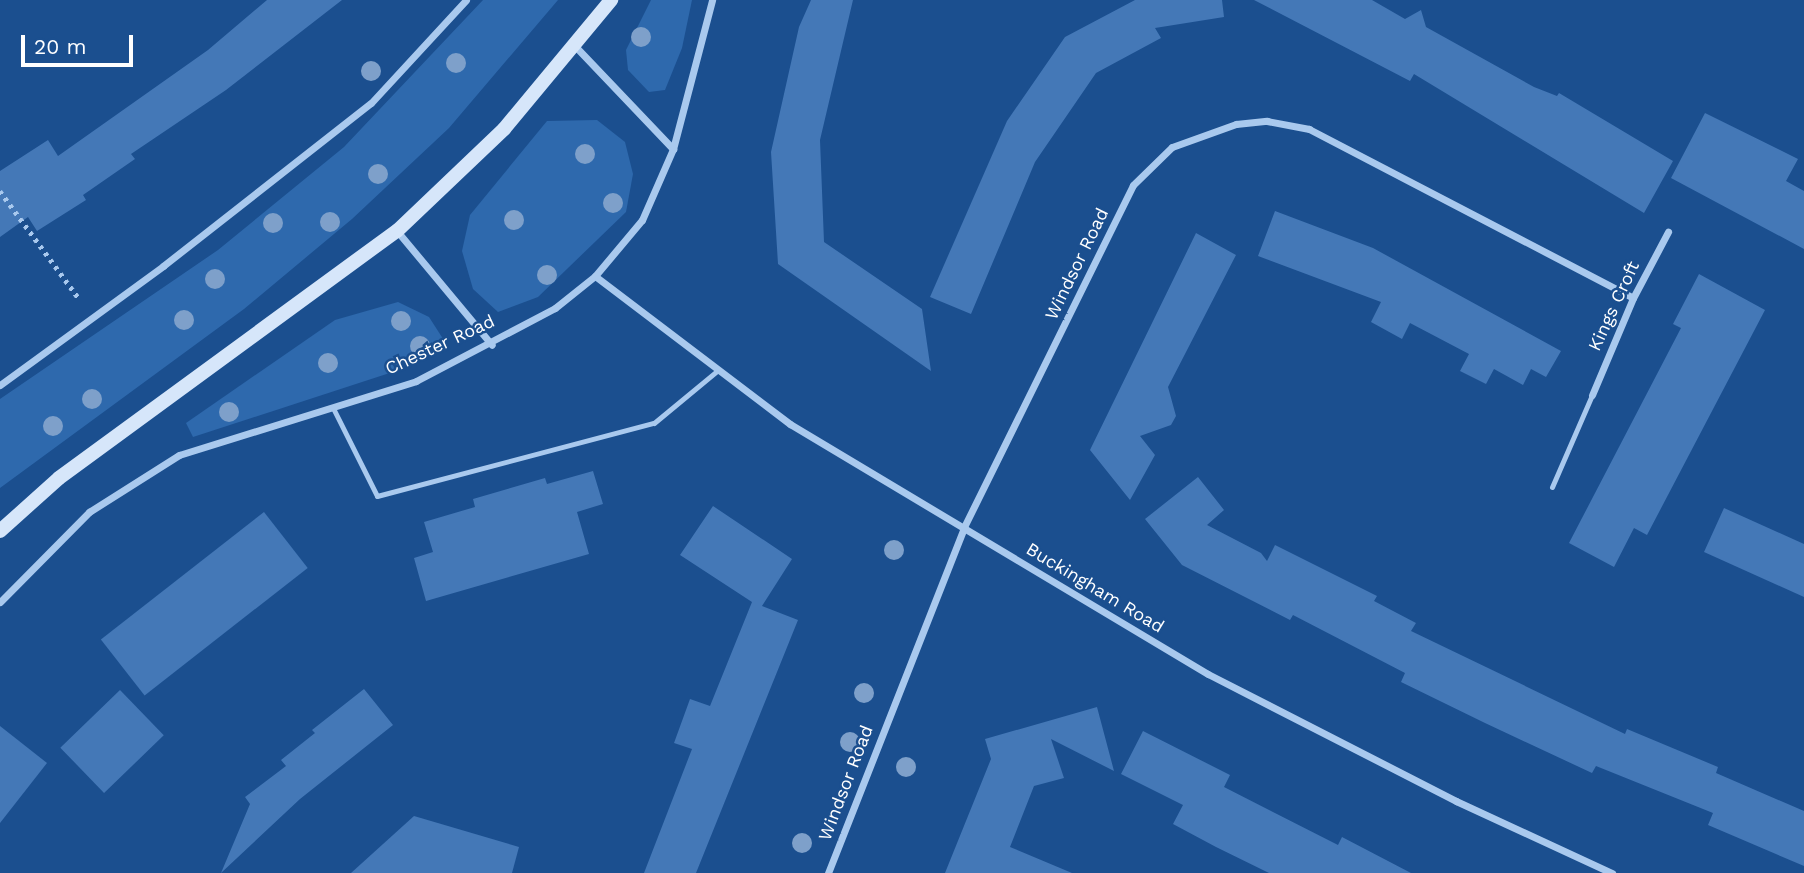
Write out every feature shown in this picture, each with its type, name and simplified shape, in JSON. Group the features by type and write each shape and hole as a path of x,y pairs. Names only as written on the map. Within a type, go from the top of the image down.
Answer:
{"main road":[{"path":"0,531 59,478 397,231 504,129 611,0"}],"street":[{"path":"0,385 371,103 466,0"},
{"name":"Chester Road","path":"0,602 89,512 179,455 416,381 492,345 555,308 595,276 642,220 673,149 712,0"},
{"path":"574,45 673,149"},
{"name":"Windsor Road","path":"828,873 964,527 1133,185 1172,147 1236,124 1267,121 1309,129 1633,298"},
{"path":"397,231 492,345"},
{"name":"Kings Croft","path":"1592,396 1633,298 1668,232"},
{"name":"Buckingham Road","path":"595,276 790,424 1208,674 1456,800 1612,873"}],"lane":[{"path":"333,408 377,496 654,423 718,370"},
{"path":"1552,487 1592,396"}],"path":[{"path":"0,191 92,317"}],"shaded area":[{"path":"483,0 558,0 449,128 352,219 244,309 0,488 0,399 218,250 344,147"},
{"path":"651,0 692,0 682,48 665,90 649,92 628,70 626,50"},
{"path":"597,120 625,142 633,174 626,212 538,297 498,312 473,289 462,251 470,215 547,121"},
{"path":"398,302 429,317 447,345 405,368 193,437 186,423 335,320"}],"building":[{"path":"267,0 342,0 226,90 131,154 135,159 83,195 86,200 37,231 28,217 0,237 0,171 48,140 58,156 208,50"},
{"path":"811,0 853,0 820,140 824,242 922,309 931,371 778,264 771,152 799,27"},
{"path":"1135,0 1222,0 1224,17 1155,28 1161,38 1096,73 1035,162 971,314 930,297 1007,121 1065,37"},
{"path":"1254,0 1372,0 1405,19 1421,10 1426,27 1534,87 1557,96 1559,93 1673,161 1644,213 1414,74 1410,81"},
{"path":"1705,113 1798,159 1786,181 1804,191 1804,249 1671,178"},
{"path":"1275,211 1373,248 1561,351 1546,377 1531,369 1523,385 1494,369 1486,384 1460,371 1469,354 1410,323 1402,339 1371,322 1381,302 1258,256"},
{"path":"1196,233 1236,255 1168,387 1176,416 1171,425 1140,436 1155,455 1130,500 1090,450"},
{"path":"1699,274 1765,310 1647,535 1634,528 1614,567 1569,543 1681,328 1673,324"},
{"path":"593,471 603,504 577,512 589,554 426,601 414,558 433,552 424,522 475,507 473,499 545,478 547,484"},
{"path":"1198,477 1224,510 1207,525 1261,553 1267,561 1275,545 1377,596 1374,601 1416,623 1411,631 1625,734 1627,729 1718,767 1716,773 1804,811 1804,866 1708,825 1713,813 1596,766 1592,773 1485,723 1401,682 1405,673 1293,615 1290,620 1182,565 1145,519"},
{"path":"713,506 792,559 762,606 798,620 696,873 644,873 692,749 674,743 690,699 710,706 752,602 680,555"},
{"path":"1724,508 1804,544 1804,597 1704,552"},
{"path":"264,512 308,568 145,695 101,639"},
{"path":"364,689 393,725 300,799 221,873 250,804 245,797 286,766 281,760 315,733 312,730"},
{"path":"120,690 164,735 104,793 60,748"},
{"path":"1097,707 1114,771 1051,739 1064,778 1034,786 1010,847 1072,873 945,873 991,759 985,739"},
{"path":"0,726 47,763 0,823"},
{"path":"1143,731 1230,775 1224,787 1338,845 1342,837 1411,873 1269,873 1216,847 1173,824 1183,805 1121,774"},
{"path":"414,816 519,847 512,873 351,873"}]}
